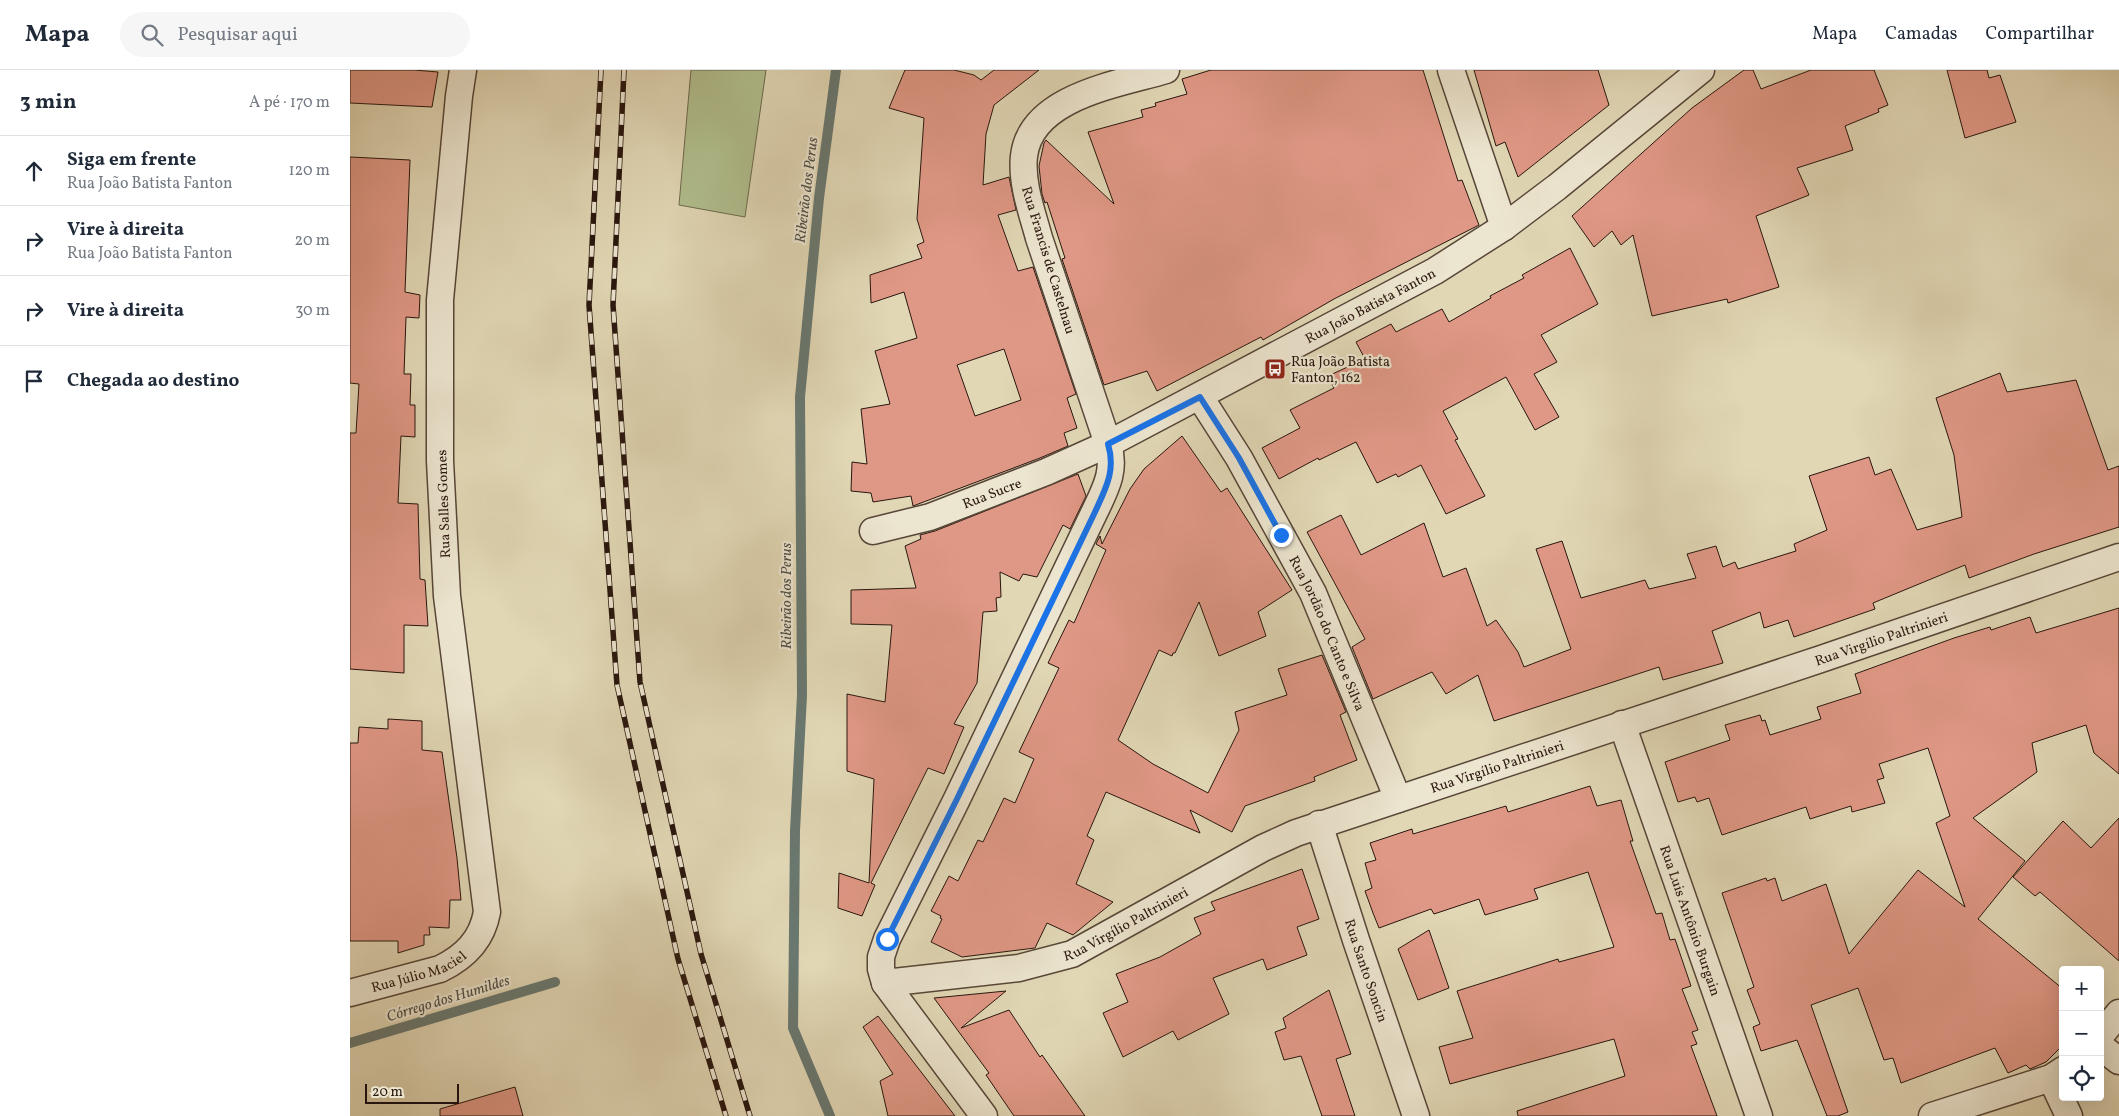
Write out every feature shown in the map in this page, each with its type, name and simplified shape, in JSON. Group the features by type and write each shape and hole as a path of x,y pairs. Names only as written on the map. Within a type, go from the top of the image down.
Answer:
{"street":[{"name":"Rua Salles Gomes","path":"463,70 440,300 440,461 447,596 487,912 485,926 479,936"},
{"name":"Rua Francis de Castelnau","path":"1108,444 1037,230 1024,172 1024,155 1028,142 1042,121 1053,110 1068,101 1166,70"},
{"path":"1451,70 1504,227"},
{"name":"Rua João Batista Fanton","path":"1108,444 1435,271 1504,227 1557,187 1701,70"},
{"name":"Rua Jordão do Canto e Silva","path":"1200,397 1239,458 1313,593 1398,799"},
{"name":"Rua Sucre","path":"872,531 930,517 1079,458 1108,444"},
{"path":"984,1116 885,983 881,968 881,957 887,939 1095,512 1112,471 1112,456 1108,444"},
{"name":"Rua Virgílio Paltrinieri","path":"885,983 1018,968 1072,954 1264,848 1319,824 2119,557"},
{"name":"Rua Luis Antônio Burgain","path":"1622,724 1759,1116"},
{"name":"Rua Santo Soncin","path":"1319,824 1416,1116"},
{"name":"Rua Júlio Maciel","path":"350,993 440,969 462,955 479,936"},
{"path":"2104,1031 2119,1013"},
{"path":"2104,1049 2119,1061"},
{"path":"1932,1116 2057,1074 2069,1116"}],"green space":[{"path":"691,70 766,70 745,217 679,205"}],"building":[{"path":"350,70 438,72 432,107 350,103"},
{"path":"905,70 954,70 974,75 981,80 994,70 1039,70 994,105 986,134 983,185 1009,177 1016,210 998,215 1018,271 1033,267 1076,394 1067,398 1077,428 1064,433 1068,446 913,506 911,496 873,502 871,493 851,491 852,462 867,464 861,409 890,404 875,351 917,338 904,292 871,303 870,275 922,258 917,245 924,242 917,219 924,118 889,108","holes":["1004,349 1021,400 975,416 957,365"]},
{"path":"1211,70 1423,70 1458,181 1462,180 1479,225 1334,299 1263,340 1261,337 1157,391 1147,371 1104,385 1062,259 1065,258 1047,202 1045,203 1042,194 1039,166 1044,143 1046,140 1114,204 1088,132 1143,117 1141,110 1156,106 1155,103 1187,94 1182,79"},
{"path":"1474,70 1598,70 1609,105 1518,177 1505,142 1496,146"},
{"path":"1744,70 1753,70 1761,89 1811,70 1874,70 1888,105 1878,109 1879,112 1845,126 1853,150 1797,168 1809,195 1756,216 1779,287 1728,303 1727,299 1652,316 1633,235 1621,245 1612,231 1594,247 1572,216 1692,108"},
{"path":"1947,70 1987,70 1989,78 2000,75 2016,122 1965,138"},
{"path":"350,157 410,160 405,292 420,295 419,318 406,317 404,374 411,374 410,405 415,405 415,437 401,436 398,503 418,504 420,579 425,580 428,626 404,625 404,673 350,669 350,433 356,433 359,384 350,383"},
{"path":"1570,248 1598,304 1541,335 1557,362 1534,374 1559,417 1535,430 1506,377 1443,411 1458,439 1455,440 1485,496 1446,514 1421,465 1398,477 1396,474 1377,483 1356,442 1319,460 1318,458 1279,479 1262,448 1300,428 1290,410 1334,388 1328,376 1365,359 1356,342 1391,324 1396,332 1442,309 1449,322 1491,298 1490,296 1524,278 1522,275"},
{"path":"2000,373 2007,392 2076,380 2108,470 2119,466 2119,527 2034,554 1969,578 1965,565 1873,603 1875,609 1794,637 1788,620 1764,628 1760,612 1712,631 1723,663 1663,680 1659,667 1494,721 1478,675 1446,694 1432,672 1373,699 1352,647 1365,639 1307,532 1341,515 1361,555 1424,523 1443,577 1466,568 1487,626 1496,620 1518,652 1524,667 1571,649 1536,549 1562,541 1581,598 1645,580 1649,589 1696,578 1687,554 1716,546 1723,567 1735,562 1738,569 1796,551 1794,544 1827,530 1809,476 1869,457 1875,475 1891,469 1917,530 1962,517 1954,455 1936,398"},
{"path":"1182,436 1221,492 1227,488 1292,590 1258,612 1266,636 1219,656 1199,602 1175,653 1172,656 1159,650 1118,740 1153,764 1208,793 1239,730 1235,712 1287,695 1278,669 1322,655 1346,712 1340,715 1357,760 1314,777 1315,781 1245,806 1232,832 1190,810 1200,833 1106,792 1087,836 1094,840 1076,884 1113,902 1073,935 1047,923 1035,948 962,957 931,942 942,919 940,918 941,916 931,911 949,876 958,881 978,840 983,842 1004,798 1015,803 1034,759 1019,752 1059,668 1048,663 1069,620 1074,623 1106,550 1096,544 1100,536 1102,544 1130,489 1144,469"},
{"path":"1078,474 1086,496 1070,529 1063,525 1037,577 1023,574 1019,581 1000,572 1001,597 996,598 997,611 983,612 977,683 954,724 964,727 944,774 928,768 871,883 875,885 862,916 838,908 839,873 869,883 874,779 847,771 847,694 885,702 892,625 851,624 851,590 916,588 905,546 921,539 920,535 935,531"},
{"path":"2119,608 2119,774 2094,753 2086,725 2032,743 2037,772 1973,818 2025,861 1978,919 2059,986 2059,1049 2046,1062 2030,1069 2026,1065 2008,1073 1995,1048 1901,1083 1893,1058 1884,1060 1858,988 1811,1005 1848,1112 1838,1116 1827,1116 1797,1040 1761,1051 1753,1027 1760,1024 1747,990 1754,987 1722,893 1766,878 1767,881 1775,878 1782,901 1826,884 1849,954 1918,870 1965,907 1936,823 1950,816 1928,748 1879,764 1884,778 1877,780 1885,803 1852,812 1851,806 1810,819 1806,807 1722,835 1709,798 1697,802 1695,797 1678,802 1665,762 1730,740 1725,725 1760,715 1762,721 1765,720 1770,735 1821,719 1817,707 1861,693 1855,674 1954,638 1990,627 1991,630 2030,617 2036,633"},
{"path":"388,719 422,721 422,750 442,752 461,900 450,900 449,928 429,927 430,935 424,935 424,945 398,953 398,941 350,941 350,743 358,743 359,727 388,729"},
{"path":"1590,786 1597,806 1621,800 1633,841 1630,841 1656,914 1662,913 1670,940 1675,939 1691,986 1682,989 1698,1030 1692,1032 1697,1044 1691,1046 1717,1116 1518,1116 1517,1111 1625,1076 1614,1039 1450,1084 1439,1047 1473,1038 1457,991 1558,959 1559,962 1614,947 1588,872 1534,889 1538,899 1485,915 1479,899 1434,914 1431,909 1379,928 1373,913 1365,891 1372,888 1365,863 1376,860 1370,843 1412,829 1413,834 1506,806 1508,812"},
{"path":"2119,818 2119,961 2040,892 2035,896 2013,877 2063,821 2091,848"},
{"path":"1302,869 1319,919 1297,927 1307,955 1267,970 1263,959 1213,978 1229,1014 1178,1040 1173,1031 1123,1057 1103,1013 1128,1002 1116,974 1160,957 1201,934 1194,918 1215,910 1211,902"},
{"path":"1429,930 1449,988 1418,1000 1398,949"},
{"path":"1329,990 1351,1054 1336,1059 1355,1116 1322,1116 1301,1056 1284,1060 1275,1032 1286,1028 1283,1018"},
{"path":"1006,991 961,1028 1009,1010 1040,1057 1042,1055 1085,1116 1014,1116 986,1075 989,1073 934,998"},
{"path":"878,1016 955,1116 888,1116 880,1081 893,1074 863,1027"},
{"path":"515,1087 523,1116 440,1116 440,1109"}],"waterway":[{"name":"Ribeirão dos Perus","path":"830,1116 793,1028 795,831 802,695 800,397 819,198 836,70"},
{"name":"Córrego dos Humildes","path":"350,1043 555,982"}],"railway":[{"path":"601,70 589,305 617,685 678,959 726,1116"},
{"path":"624,70 613,305 640,682 701,954 750,1116"}],"place":[{"name":"Rua João Batista Fanton, 162","path":"1275,369"}],"route":[{"path":"887,939 956,801 1108,484 1112,471 1112,456 1108,444 1200,397 1239,458 1281,535"}]}
